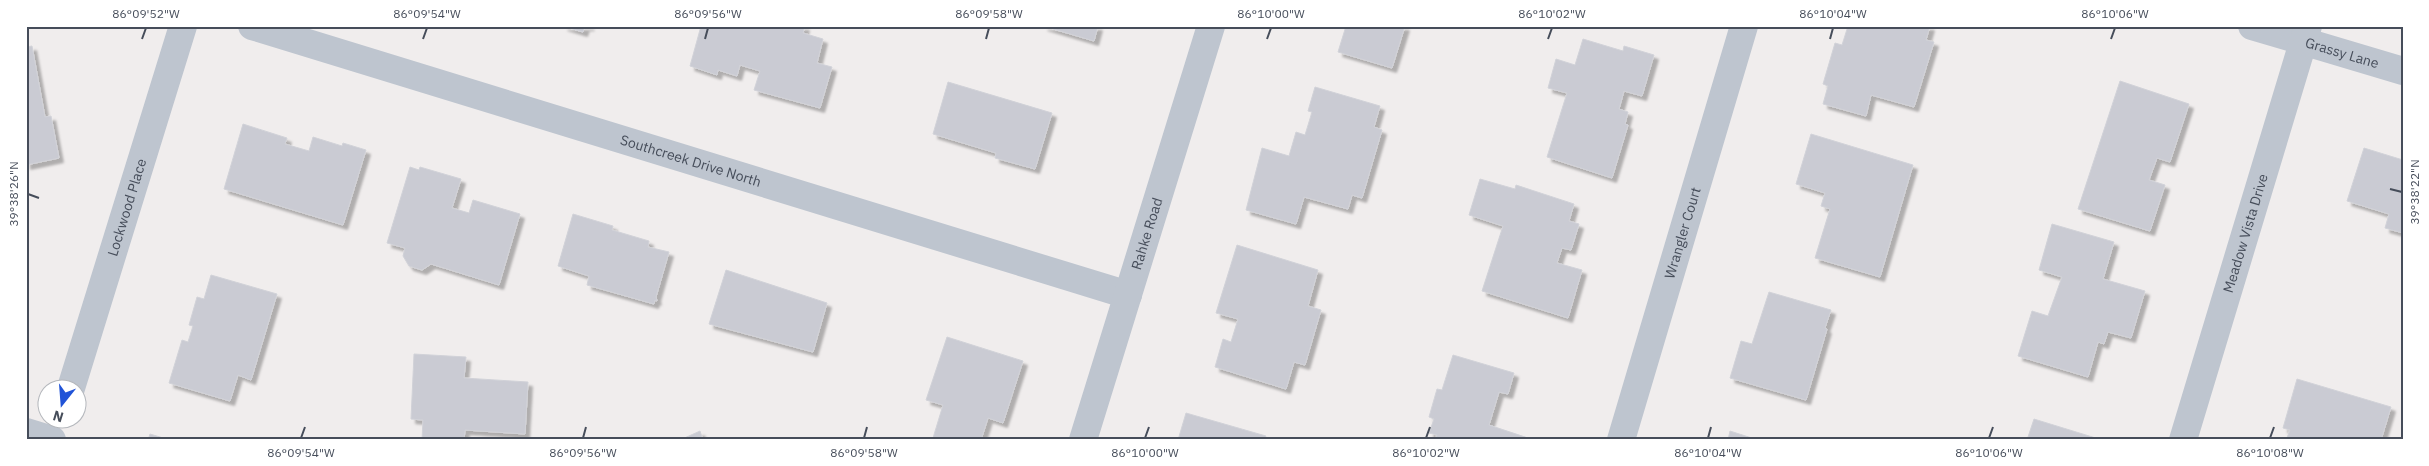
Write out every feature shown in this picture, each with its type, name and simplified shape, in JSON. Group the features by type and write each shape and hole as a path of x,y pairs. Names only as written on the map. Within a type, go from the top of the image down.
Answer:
{"street":[{"name":"Lockwood Place","path":"74,378 183,26"},
{"name":"Southcreek Drive North","path":"252,26 1128,295"},
{"name":"Rahke Road","path":"1083,440 1210,26"},
{"name":"Wrangler Court","path":"1621,440 1744,26"},
{"name":"Grassy Lane","path":"2252,26 2306,34 2403,71"},
{"name":"Meadow Vista Drive","path":"2183,440 2306,34"},
{"path":"26,432 54,440 58,428"}],"building":[{"path":"563,26 585,26 583,32"},
{"path":"701,26 805,26 803,33 823,39 817,63 832,67 820,108 754,90 760,71 740,65 737,76 718,70 717,75 690,66"},
{"path":"1043,26 1098,26 1094,41"},
{"path":"1346,26 1405,26 1392,68 1338,52"},
{"path":"1848,26 1930,26 1926,40 1934,42 1914,107 1871,95 1866,116 1823,104 1828,86 1823,84 1835,43 1842,45"},
{"path":"1583,39 1623,51 1624,46 1654,55 1642,96 1624,91 1619,109 1628,112 1625,124 1628,125 1612,178 1547,157 1567,93 1548,88 1556,59 1575,65"},
{"path":"32,46 45,117 51,116 59,158 26,165 26,47"},
{"path":"2120,81 2189,104 2170,162 2157,158 2149,180 2165,185 2150,231 2078,209"},
{"path":"948,82 1052,113 1035,169 995,158 996,153 933,134"},
{"path":"1315,87 1380,106 1374,127 1382,130 1362,198 1352,195 1348,209 1304,197 1296,224 1246,210 1262,148 1289,156 1296,132 1305,135 1312,112 1308,111"},
{"path":"243,124 287,138 285,144 309,151 313,137 342,146 343,143 366,150 343,225 224,189"},
{"path":"1811,134 1913,165 1880,277 1815,258 1830,209 1821,206 1825,193 1796,184"},
{"path":"2364,148 2403,160 2403,233 2385,228 2389,214 2347,201"},
{"path":"410,167 419,170 420,167 461,179 452,208 469,213 473,200 520,214 499,285 431,264 422,270 409,266 403,256 405,248 387,243"},
{"path":"1480,179 1515,189 1516,185 1574,204 1569,221 1579,224 1571,250 1562,248 1557,263 1582,270 1568,318 1482,291 1503,226 1469,215"},
{"path":"573,214 613,226 612,230 649,241 648,247 669,252 656,297 657,301 655,300 654,304 587,285 589,276 558,266"},
{"path":"2052,224 2114,242 2103,279 2145,291 2131,338 2108,332 2104,344 2098,342 2088,377 2018,356 2032,311 2048,316 2062,277 2039,270"},
{"path":"1237,245 1318,270 1308,306 1321,310 1305,365 1294,362 1286,389 1215,367 1223,339 1231,342 1238,319 1216,313"},
{"path":"726,270 827,303 813,352 709,324"},
{"path":"211,275 277,294 251,380 238,375 230,401 169,383 182,340 188,342 193,326 189,325 197,297 204,299"},
{"path":"1769,292 1831,310 1806,400 1730,378 1741,341 1752,344"},
{"path":"947,337 1023,361 1003,423 988,418 981,440 933,438 943,405 926,400"},
{"path":"414,354 466,357 464,378 528,382 525,434 465,430 464,440 422,440 423,420 411,419"},
{"path":"1453,355 1514,373 1508,394 1499,392 1489,425 1534,440 1435,440 1437,435 1429,433 1434,419 1429,417 1437,389 1442,390"},
{"path":"2297,379 2391,407 2381,440 2286,440 2290,430 2283,428"},
{"path":"1186,413 1266,436 1264,440 1178,440"},
{"path":"2034,419 2099,439 2099,440 2027,440"},
{"path":"700,431 703,440 680,440"},
{"path":"1730,431 1758,440 1728,440"},
{"path":"150,434 170,440 148,440"}]}
